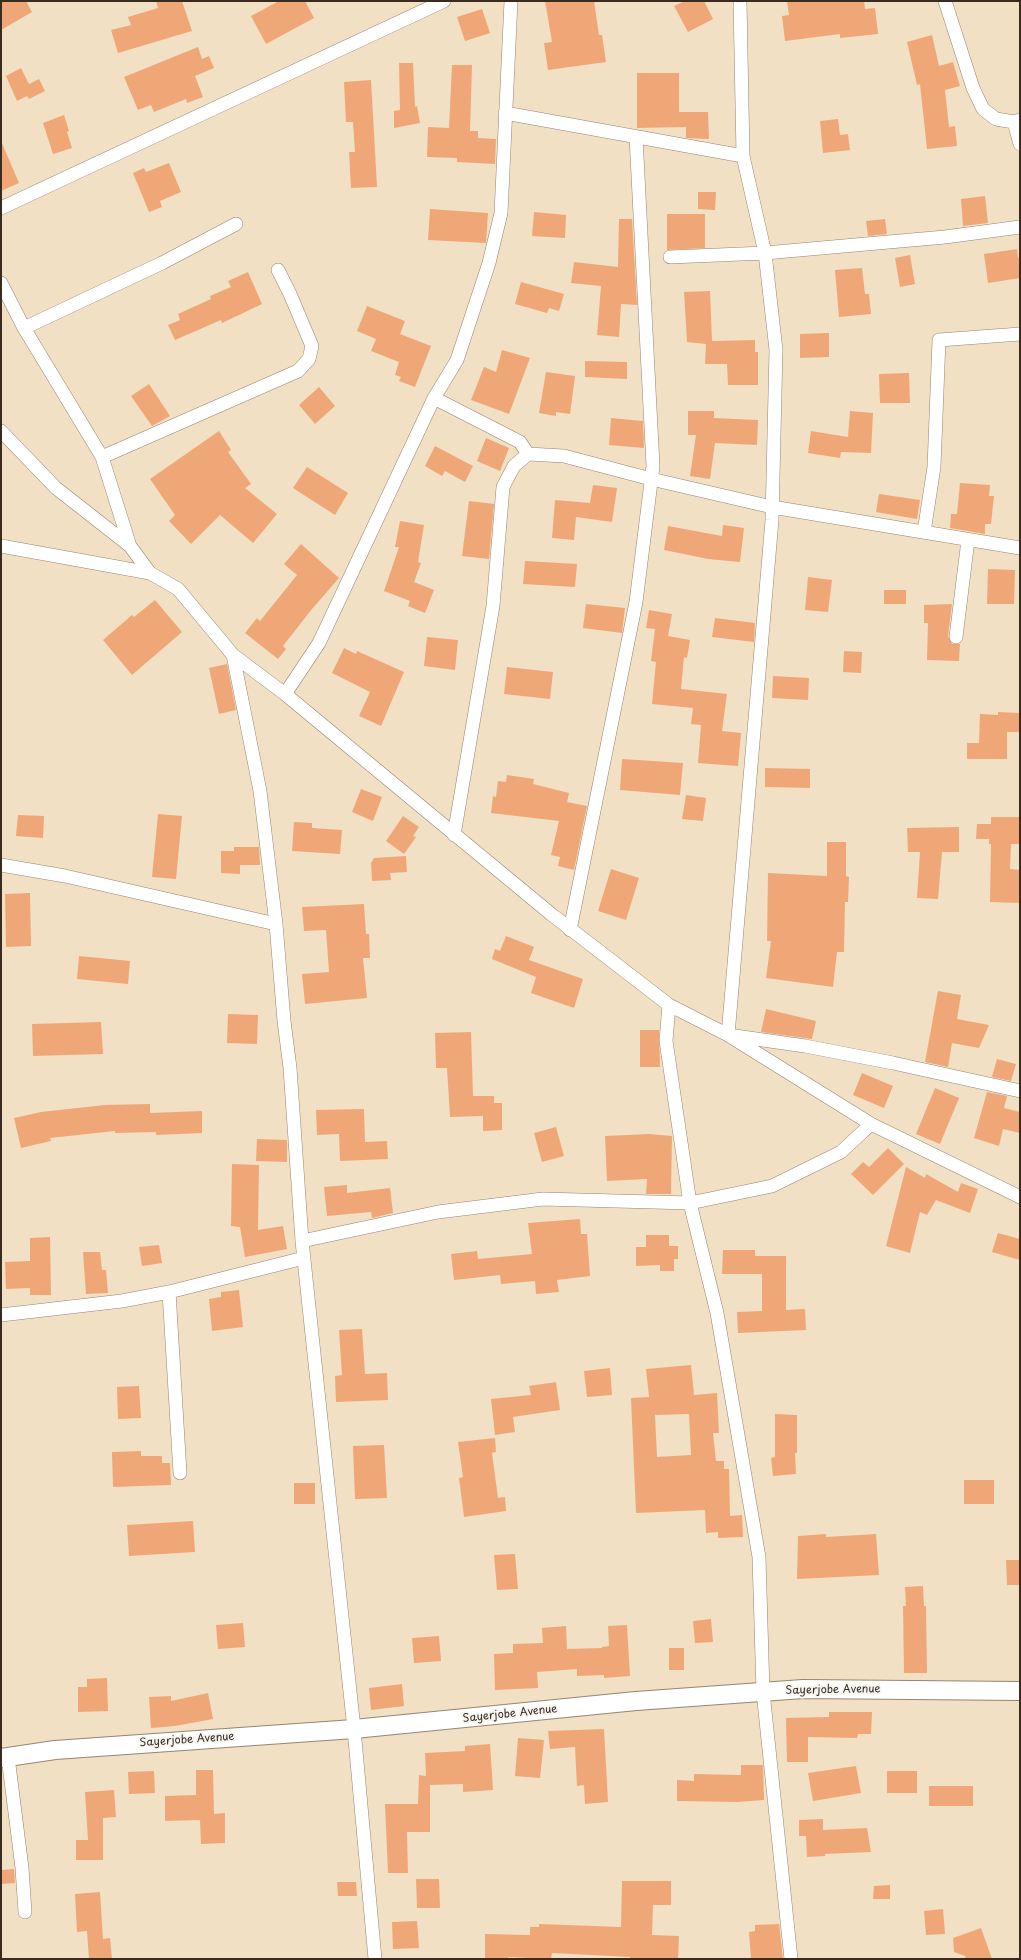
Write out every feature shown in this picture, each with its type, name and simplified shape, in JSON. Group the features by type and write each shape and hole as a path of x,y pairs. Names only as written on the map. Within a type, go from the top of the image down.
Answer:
{"street":[{"path":"1,208 444,1"},
{"path":"285,694 319,643 434,398 457,360 489,263 500,213 511,1"},
{"path":"728,1035 772,507 776,350 765,253 743,156 740,1"},
{"path":"945,1 973,88 983,109 996,119 1017,121 1020,144"},
{"path":"505,113 743,156"},
{"path":"570,930 636,602 653,458 636,137"},
{"path":"24,328 162,263 236,224"},
{"path":"670,256 765,253 945,237 1020,227"},
{"path":"102,457 298,371 304,365 309,359 312,346 278,270"},
{"path":"1,283 24,328 102,457 130,546"},
{"path":"924,532 934,467 939,340 1020,334"},
{"path":"434,398 520,442 528,454"},
{"path":"1,431 56,488 130,546 150,572 178,590 233,655 285,694 570,930 670,1005 728,1035 871,1124 1020,1197"},
{"path":"454,835 493,606 503,488 514,466 528,454 564,456 651,479 772,507 1020,548"},
{"path":"956,637 968,540"},
{"path":"1,546 150,572"},
{"path":"233,655 260,791 276,924 284,1021 290,1068 302,1241 354,1729 375,1959"},
{"path":"1,865 65,876 276,924"},
{"path":"670,1005 666,1041 690,1203 717,1313 759,1557 763,1692 791,1959"},
{"path":"728,1035 805,1046 1020,1091"},
{"path":"302,1241 438,1212 543,1199 690,1203 772,1186 841,1152 871,1124"},
{"path":"1,1315 122,1301 169,1292 304,1258"},
{"path":"169,1292 180,1473"},
{"name":"Sayerjobe Avenue","path":"4,1757 55,1750 354,1729 636,1702 802,1689 1020,1691"},
{"path":"4,1757 22,1868 25,1912"}],"building":[{"path":"1,1 26,1 32,12 1,30"},
{"path":"156,1 182,1 192,31 118,53 111,30 131,25 128,17 158,8"},
{"path":"279,1 305,1 314,18 266,44 251,16"},
{"path":"545,1 594,1 599,35 602,35 606,62 548,70 544,43 552,42"},
{"path":"685,1 704,1 713,19 688,32 674,6"},
{"path":"787,1 864,1 865,9 875,8 878,34 840,38 840,34 785,41 782,16 789,15"},
{"path":"482,9 490,33 465,41 457,17"},
{"path":"932,35 939,66 953,62 960,86 945,90 949,127 955,126 957,146 927,149 920,84 917,85 907,42"},
{"path":"198,47 202,59 209,56 214,68 195,76 203,97 187,103 186,99 154,112 151,105 138,110 124,77"},
{"path":"399,63 413,63 415,107 417,106 420,123 394,128 394,111 400,110"},
{"path":"452,65 472,65 470,131 478,131 478,138 496,139 495,164 457,162 457,158 427,157 428,127 449,128"},
{"path":"21,68 29,84 39,79 45,91 29,99 27,96 17,101 6,76"},
{"path":"637,73 679,73 679,112 708,112 709,139 686,138 686,127 637,128"},
{"path":"371,80 377,187 351,188 349,152 355,152 353,122 346,122 344,82"},
{"path":"64,115 72,148 53,154 43,123"},
{"path":"838,119 840,135 848,134 850,150 823,153 820,121"},
{"path":"1,141 19,183 1,191"},
{"path":"169,163 181,192 160,201 162,207 149,212 133,173 144,168 146,172"},
{"path":"698,192 716,192 715,210 698,209"},
{"path":"985,196 988,223 963,226 961,199"},
{"path":"430,209 488,213 486,243 428,240"},
{"path":"534,212 566,215 565,238 532,236"},
{"path":"667,214 705,214 705,248 667,250"},
{"path":"619,219 632,219 637,305 621,304 619,337 597,335 601,286 571,283 574,262 618,267"},
{"path":"885,219 887,234 868,236 866,221"},
{"path":"1017,249 1018,258 1020,258 1020,278 988,283 984,254"},
{"path":"910,255 915,284 900,287 895,258"},
{"path":"862,268 865,294 869,294 871,314 839,317 835,270"},
{"path":"248,272 262,304 222,323 221,320 175,340 168,325 180,320 178,314 211,299 210,296 231,287 228,281"},
{"path":"521,282 564,294 559,311 549,308 547,313 515,304"},
{"path":"710,291 712,341 755,340 755,352 758,352 758,385 728,385 727,364 705,364 706,344 687,342 684,292"},
{"path":"367,306 405,321 400,334 431,346 415,387 399,381 401,377 395,375 399,362 371,351 376,339 357,331"},
{"path":"829,333 829,357 800,358 800,334"},
{"path":"502,350 530,358 509,414 471,400 484,367 496,372"},
{"path":"585,361 627,362 627,379 585,377"},
{"path":"546,372 575,376 570,414 556,412 556,416 539,413"},
{"path":"909,373 910,403 880,403 879,374"},
{"path":"149,384 170,416 152,426 131,396"},
{"path":"319,387 335,406 315,424 299,405"},
{"path":"688,411 714,411 714,418 758,420 757,445 715,443 710,479 690,476 696,435 688,435"},
{"path":"850,411 873,413 871,453 841,452 840,458 808,453 811,431 848,437"},
{"path":"611,418 643,421 644,448 609,445"},
{"path":"219,431 231,450 228,452 251,484 245,488 277,514 253,543 220,515 191,544 169,521 175,515 150,479"},
{"path":"486,438 509,448 500,471 477,461"},
{"path":"435,446 473,466 465,482 445,471 442,476 425,466"},
{"path":"307,467 348,493 335,515 293,488"},
{"path":"960,483 990,485 989,496 994,496 991,524 985,524 985,534 950,528 951,514 957,514"},
{"path":"593,485 617,488 612,522 576,517 574,540 552,538 555,500 590,503"},
{"path":"879,494 920,500 917,519 876,512"},
{"path":"469,501 494,504 489,559 462,556"},
{"path":"400,521 424,525 418,562 421,563 414,582 434,590 425,613 408,606 410,601 384,591 399,547 395,547"},
{"path":"723,525 744,528 740,562 708,559 664,550 668,526 722,536"},
{"path":"301,544 339,578 283,646 286,649 278,659 245,633 257,618 260,621 297,575 284,564"},
{"path":"525,561 577,564 575,587 523,584"},
{"path":"988,569 1015,570 1014,604 987,604"},
{"path":"808,577 832,580 828,612 805,610"},
{"path":"884,590 906,590 906,604 884,604"},
{"path":"155,600 182,632 132,675 103,640 132,615 134,617"},
{"path":"586,604 625,608 622,633 583,628"},
{"path":"952,604 948,636 952,644 960,644 959,661 927,660 928,623 924,623 924,605"},
{"path":"649,610 672,614 668,636 690,640 687,658 684,657 681,689 727,694 722,731 741,733 738,766 698,763 701,725 691,724 693,708 652,704 656,662 651,661 655,629 646,628"},
{"path":"715,618 755,623 754,642 712,637"},
{"path":"427,637 458,640 455,670 424,666"},
{"path":"344,648 356,654 357,651 404,672 381,726 359,716 370,692 332,673"},
{"path":"844,651 862,652 861,673 843,672"},
{"path":"227,664 236,710 219,714 209,668"},
{"path":"507,667 553,672 550,699 504,694"},
{"path":"773,676 809,678 808,700 772,698"},
{"path":"998,712 1020,713 1020,732 1007,732 1007,759 967,759 967,743 979,743 980,714 998,715"},
{"path":"622,759 683,763 680,795 620,790"},
{"path":"765,768 810,769 810,788 765,787"},
{"path":"507,775 534,779 533,784 569,793 567,802 587,806 574,870 558,866 560,857 551,855 559,821 491,813 493,796 496,797 498,781 506,782"},
{"path":"361,789 382,797 373,821 352,812"},
{"path":"686,795 706,798 703,821 682,819"},
{"path":"158,814 182,816 176,879 152,877"},
{"path":"18,815 44,816 43,838 16,836"},
{"path":"403,816 419,827 413,836 416,837 404,854 386,841"},
{"path":"991,817 1020,817 1020,844 1011,844 1010,869 1020,870 1020,903 990,902 991,844 989,844 989,839 976,839 977,824 991,824"},
{"path":"294,822 312,823 312,828 342,830 340,854 292,851"},
{"path":"959,827 959,852 942,852 938,899 917,898 920,852 908,852 907,828"},
{"path":"827,842 846,842 846,876 849,877 848,902 845,902 844,952 837,952 833,987 766,978 771,941 767,941 768,873 827,876"},
{"path":"234,847 259,847 260,865 240,865 240,874 221,873 221,851 234,851"},
{"path":"406,856 407,872 390,873 391,880 372,881 371,863 374,858"},
{"path":"611,869 639,878 626,920 598,911"},
{"path":"30,893 31,946 6,947 5,894"},
{"path":"364,904 366,934 369,934 370,958 363,958 367,998 305,1004 302,974 329,972 326,930 304,931 302,907"},
{"path":"506,936 534,947 529,960 583,979 574,1008 531,993 536,977 492,959 495,949 500,951"},
{"path":"79,956 130,961 128,984 77,979"},
{"path":"938,991 961,995 957,1019 989,1025 979,1048 952,1043 948,1067 925,1062"},
{"path":"766,1009 816,1021 812,1039 761,1032"},
{"path":"228,1014 258,1015 257,1044 227,1043"},
{"path":"101,1022 103,1054 33,1056 32,1024"},
{"path":"640,1030 659,1030 660,1067 640,1067"},
{"path":"471,1032 473,1096 494,1096 494,1103 502,1103 502,1130 483,1131 483,1116 450,1117 447,1068 436,1068 435,1033"},
{"path":"997,1059 1016,1064 1011,1081 992,1077"},
{"path":"862,1073 893,1086 884,1108 853,1095"},
{"path":"935,1088 959,1098 940,1144 916,1134"},
{"path":"987,1092 1007,1096 1004,1108 1020,1112 1020,1133 1003,1129 999,1146 974,1138"},
{"path":"150,1104 150,1113 202,1111 202,1133 156,1135 156,1132 115,1133 115,1131 50,1138 51,1141 21,1148 14,1118 41,1112 105,1105"},
{"path":"364,1109 365,1142 387,1141 388,1159 340,1161 339,1134 317,1135 316,1110"},
{"path":"556,1127 564,1156 542,1162 534,1133"},
{"path":"649,1134 672,1136 671,1194 646,1194 647,1179 607,1181 605,1136"},
{"path":"257,1139 287,1140 287,1162 256,1161"},
{"path":"888,1148 904,1164 873,1195 851,1174 863,1162 869,1167"},
{"path":"232,1164 259,1165 258,1230 283,1226 287,1249 245,1257 240,1227 231,1226"},
{"path":"906,1167 925,1178 926,1174 958,1192 961,1183 978,1189 970,1213 936,1200 927,1215 920,1212 910,1253 886,1246"},
{"path":"347,1185 347,1193 390,1188 393,1213 372,1218 371,1212 327,1216 324,1187"},
{"path":"580,1219 581,1234 587,1234 590,1276 557,1280 559,1292 536,1294 535,1281 501,1284 500,1275 454,1280 451,1254 477,1251 478,1259 532,1254 528,1223"},
{"path":"998,1233 1020,1239 1020,1260 992,1252"},
{"path":"646,1235 669,1235 669,1246 678,1246 678,1259 674,1259 674,1271 660,1271 660,1265 636,1266 636,1247 646,1247"},
{"path":"50,1237 51,1295 30,1295 30,1288 6,1289 5,1262 30,1261 30,1238"},
{"path":"159,1245 162,1263 142,1266 139,1247"},
{"path":"723,1250 755,1250 755,1256 786,1256 786,1310 805,1309 806,1330 738,1333 737,1312 762,1311 762,1274 722,1274"},
{"path":"83,1252 100,1252 102,1270 106,1270 108,1293 86,1294"},
{"path":"239,1290 243,1327 212,1331 209,1299 221,1297 221,1292"},
{"path":"362,1329 365,1374 387,1373 388,1400 336,1402 335,1376 342,1375 339,1330"},
{"path":"691,1365 694,1395 717,1393 719,1433 713,1433 716,1461 724,1461 724,1469 729,1469 730,1516 742,1515 743,1537 718,1538 718,1532 706,1533 705,1510 636,1513 631,1398 649,1397 646,1369","holes":["689,1414 691,1455 657,1457 655,1415"]},
{"path":"610,1368 612,1395 587,1397 584,1371"},
{"path":"556,1382 560,1410 513,1417 515,1432 495,1435 491,1399 531,1395 529,1386"},
{"path":"139,1386 141,1418 118,1419 117,1387"},
{"path":"775,1414 797,1415 797,1453 795,1453 796,1474 773,1476 771,1458 775,1457"},
{"path":"495,1438 496,1452 492,1453 498,1498 505,1497 506,1511 464,1517 459,1478 463,1477 458,1442"},
{"path":"384,1445 387,1498 355,1499 353,1446"},
{"path":"141,1451 141,1456 162,1456 162,1463 170,1463 171,1485 113,1487 112,1452"},
{"path":"964,1480 994,1480 994,1504 964,1504"},
{"path":"294,1483 315,1483 315,1504 294,1504"},
{"path":"193,1521 195,1552 129,1556 127,1525"},
{"path":"826,1534 826,1537 876,1534 879,1575 797,1579 798,1536"},
{"path":"515,1554 518,1589 497,1590 494,1555"},
{"path":"1006,1560 1020,1560 1020,1585 1007,1585"},
{"path":"923,1586 924,1606 926,1606 927,1673 904,1673 903,1606 906,1606 905,1587"},
{"path":"711,1619 713,1642 695,1643 693,1621"},
{"path":"243,1623 245,1647 218,1649 216,1625"},
{"path":"627,1625 630,1676 604,1678 604,1675 577,1676 577,1669 537,1672 538,1688 495,1690 494,1654 513,1653 513,1644 543,1643 542,1628 566,1626 567,1649 602,1648 609,1646 608,1626"},
{"path":"439,1636 441,1661 414,1663 412,1638"},
{"path":"669,1648 684,1648 684,1670 669,1670"},
{"path":"107,1678 108,1711 78,1712 78,1687 87,1687 87,1679"},
{"path":"402,1684 404,1706 371,1710 369,1688"},
{"path":"208,1693 213,1719 175,1726 151,1728 149,1697 171,1696 171,1701"},
{"path":"829,1712 872,1712 871,1734 858,1734 857,1738 808,1737 808,1762 787,1762 786,1718 829,1717"},
{"path":"604,1729 608,1802 585,1804 584,1785 577,1786 575,1747 550,1749 548,1731"},
{"path":"518,1738 544,1740 540,1778 515,1776"},
{"path":"490,1744 493,1790 463,1792 463,1784 430,1785 430,1832 407,1832 408,1873 388,1873 385,1804 418,1804 419,1775 426,1776 425,1753 465,1751 465,1746"},
{"path":"741,1765 763,1765 764,1800 737,1802 677,1801 677,1780 694,1781 694,1774 741,1775"},
{"path":"856,1766 861,1793 813,1801 808,1773"},
{"path":"196,1770 213,1770 214,1814 225,1813 225,1843 201,1844 200,1820 165,1821 165,1796 196,1795"},
{"path":"154,1771 155,1793 129,1794 128,1772"},
{"path":"887,1771 917,1771 917,1793 887,1793"},
{"path":"929,1786 973,1786 973,1806 929,1806"},
{"path":"114,1790 116,1817 103,1818 103,1860 76,1860 76,1840 88,1840 85,1792"},
{"path":"823,1819 823,1830 867,1828 871,1852 825,1854 825,1856 807,1857 806,1836 799,1836 799,1820"},
{"path":"14,1869 15,1883 1,1884 1,1870"},
{"path":"416,1879 439,1879 440,1908 417,1908"},
{"path":"622,1881 671,1881 671,1905 653,1905 652,1935 679,1936 678,1959 630,1959 630,1957 552,1953 551,1959 508,1957 508,1959 485,1959 485,1934 530,1935 530,1927 539,1927 539,1924 621,1927"},
{"path":"337,1882 356,1882 357,1896 338,1896"},
{"path":"890,1885 890,1899 873,1899 874,1886"},
{"path":"100,1892 103,1939 110,1938 112,1959 89,1959 87,1931 77,1932 75,1894"},
{"path":"943,1909 945,1934 926,1935 924,1911"},
{"path":"417,1921 419,1948 393,1949 392,1922"},
{"path":"779,1924 783,1959 751,1959 749,1932 755,1931 755,1925"},
{"path":"981,1928 992,1959 966,1959 965,1956 954,1952 953,1938"}]}
